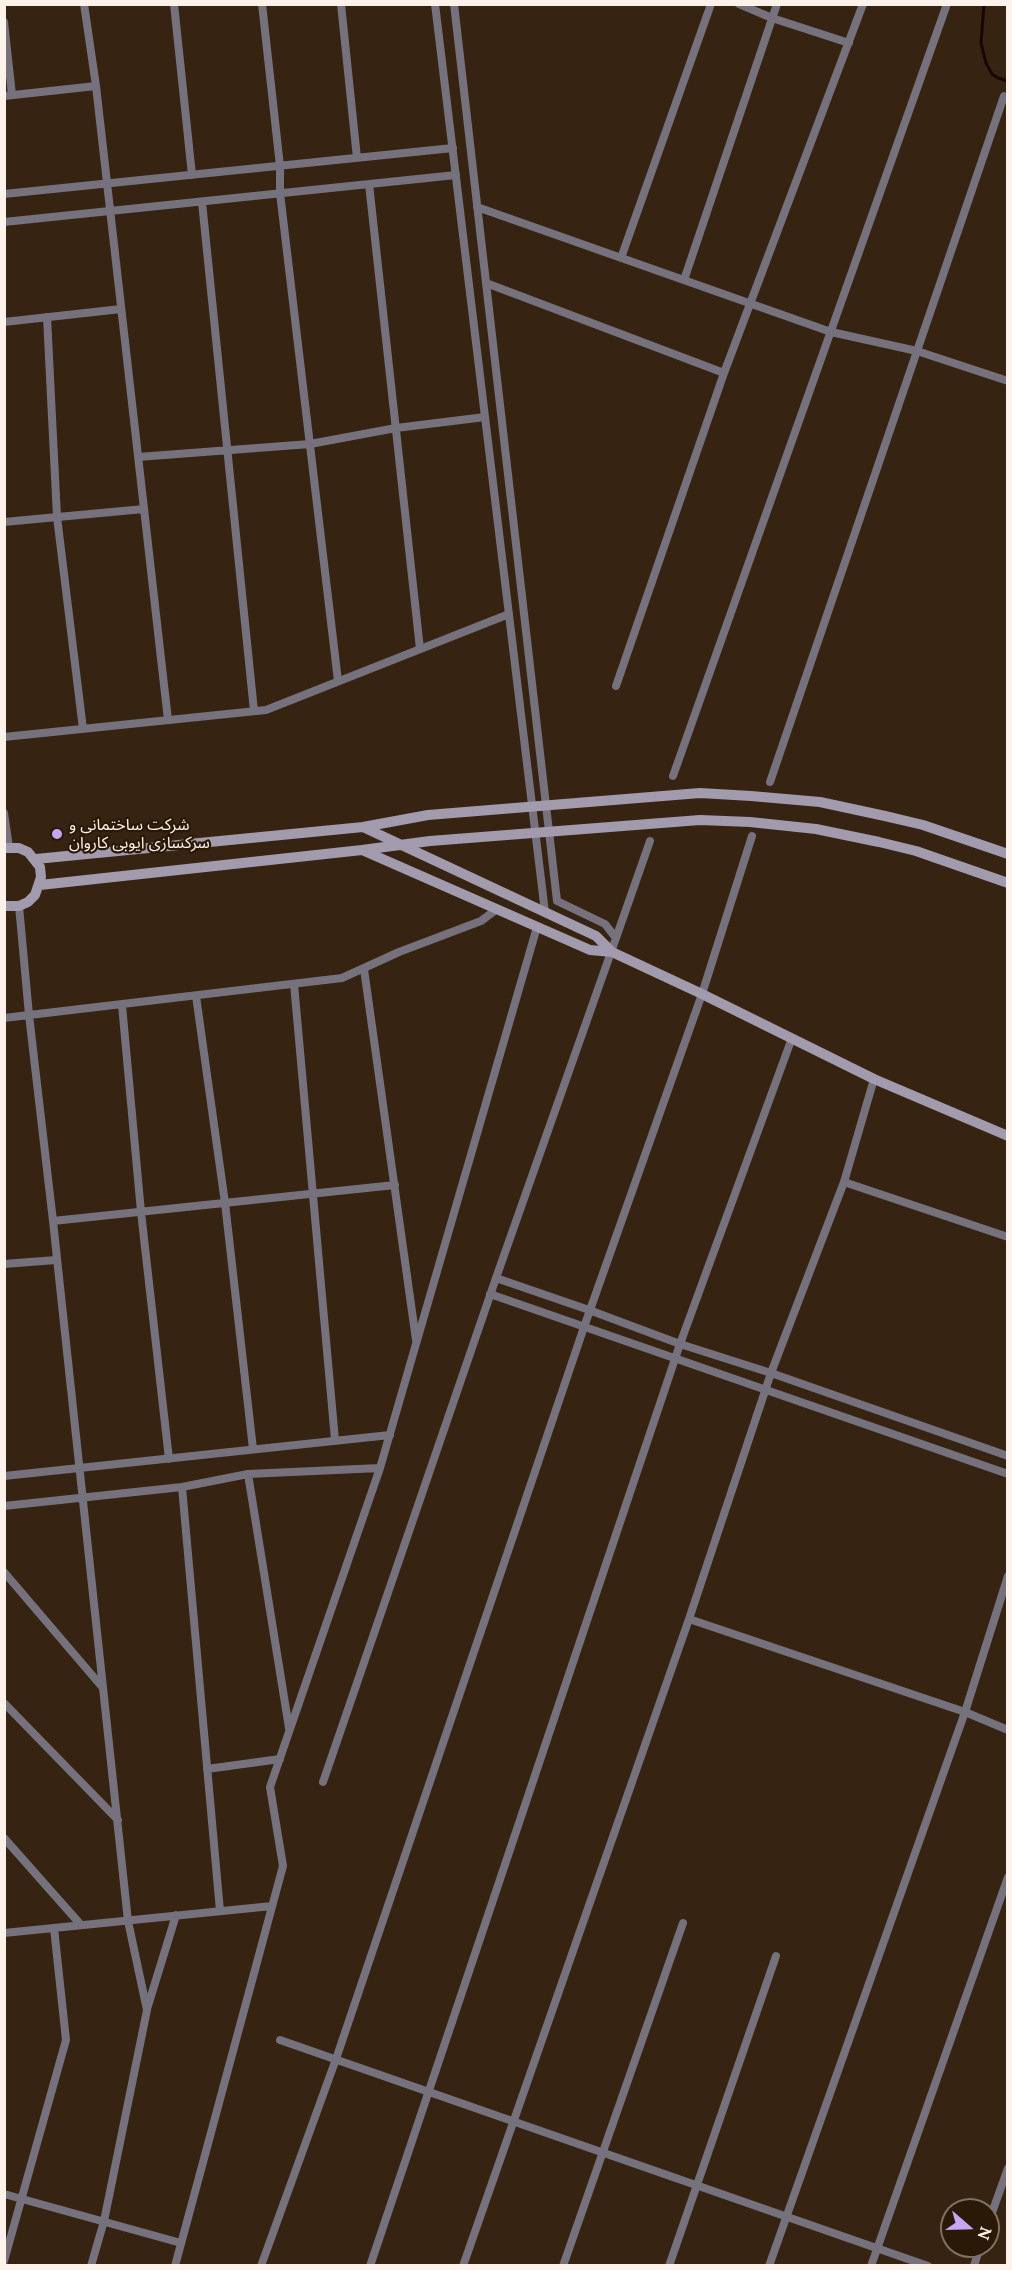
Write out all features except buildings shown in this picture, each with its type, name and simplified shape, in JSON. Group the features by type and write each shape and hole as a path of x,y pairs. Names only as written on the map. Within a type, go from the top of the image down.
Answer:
{"street":[{"path":"84,4 96,86 168,720"},
{"path":"174,4 192,175"},
{"path":"262,4 280,166 280,194 339,681"},
{"path":"341,4 357,158"},
{"path":"435,4 544,912"},
{"path":"454,4 557,902 605,924 616,938"},
{"path":"621,258 711,4"},
{"path":"739,4 772,18 849,43"},
{"path":"684,280 777,4"},
{"path":"616,686 724,373 862,4"},
{"path":"673,776 947,4"},
{"path":"4,22 8,95 96,86"},
{"path":"770,782 1004,96"},
{"path":"4,194 453,148"},
{"path":"4,222 456,175"},
{"path":"369,184 420,649"},
{"path":"202,202 254,711"},
{"path":"477,207 831,332 917,351 1008,381"},
{"path":"486,283 724,373"},
{"path":"4,322 121,309"},
{"path":"47,317 57,517 83,729"},
{"path":"138,457 310,444 396,428 485,417"},
{"path":"4,522 144,509"},
{"path":"4,737 266,710 509,614"},
{"path":"36,859 363,827 428,815 700,794 820,802 923,825 1008,854"},
{"path":"4,813 7,847 19,848 28,852 36,859 40,867 40,885 35,895 28,902 19,906 4,906"},
{"path":"40,885 402,845 700,820 750,822 816,829 915,851 1008,883"},
{"path":"363,827 596,936 612,952"},
{"path":"261,2265 336,2059 589,1310 702,993 752,836"},
{"path":"323,1782 490,1294 650,841"},
{"path":"362,850 590,950 612,952 702,993 874,1079 1008,1137"},
{"path":"19,906 128,1921 147,2010"},
{"path":"4,1018 342,978 399,952 481,921 498,909"},
{"path":"175,2265 283,1866 270,1787 380,1468 537,927"},
{"path":"364,969 416,1343"},
{"path":"294,984 335,1440"},
{"path":"196,996 225,1203 253,1449"},
{"path":"122,1005 141,1212 169,1459"},
{"path":"369,2265 430,2092 680,1344 792,1038"},
{"path":"463,2265 689,1619 765,1390 844,1182 874,1079"},
{"path":"844,1182 1008,1237"},
{"path":"53,1221 395,1185"},
{"path":"4,1264 56,1260"},
{"path":"496,1278 680,1344 771,1373 1008,1456"},
{"path":"490,1294 1008,1474"},
{"path":"4,1476 79,1466 169,1459 390,1435"},
{"path":"4,1506 182,1487 248,1474 380,1468"},
{"path":"248,1474 289,1731"},
{"path":"182,1487 220,1911"},
{"path":"4,1572 103,1688"},
{"path":"769,2265 965,1712 1008,1576"},
{"path":"689,1619 965,1712 1008,1730"},
{"path":"4,1703 118,1820"},
{"path":"207,1769 280,1759"},
{"path":"4,1838 81,1925"},
{"path":"870,2265 1008,1877"},
{"path":"4,1933 272,1906"},
{"path":"91,2265 104,2221 147,2010 176,1916"},
{"path":"563,2265 683,1923"},
{"path":"4,2261 66,2040 54,1928"},
{"path":"669,2265 776,1956"},
{"path":"280,2040 928,2265"},
{"path":"997,2198 1008,2168"},
{"path":"4,2194 182,2243"}],"waterway":[{"path":"984,4 981,43 986,63 992,74 1008,81"}],"place":[{"name":"شرکت ساختمانی و سرکسازی ایوبی کاروان","path":"57,834"}]}
